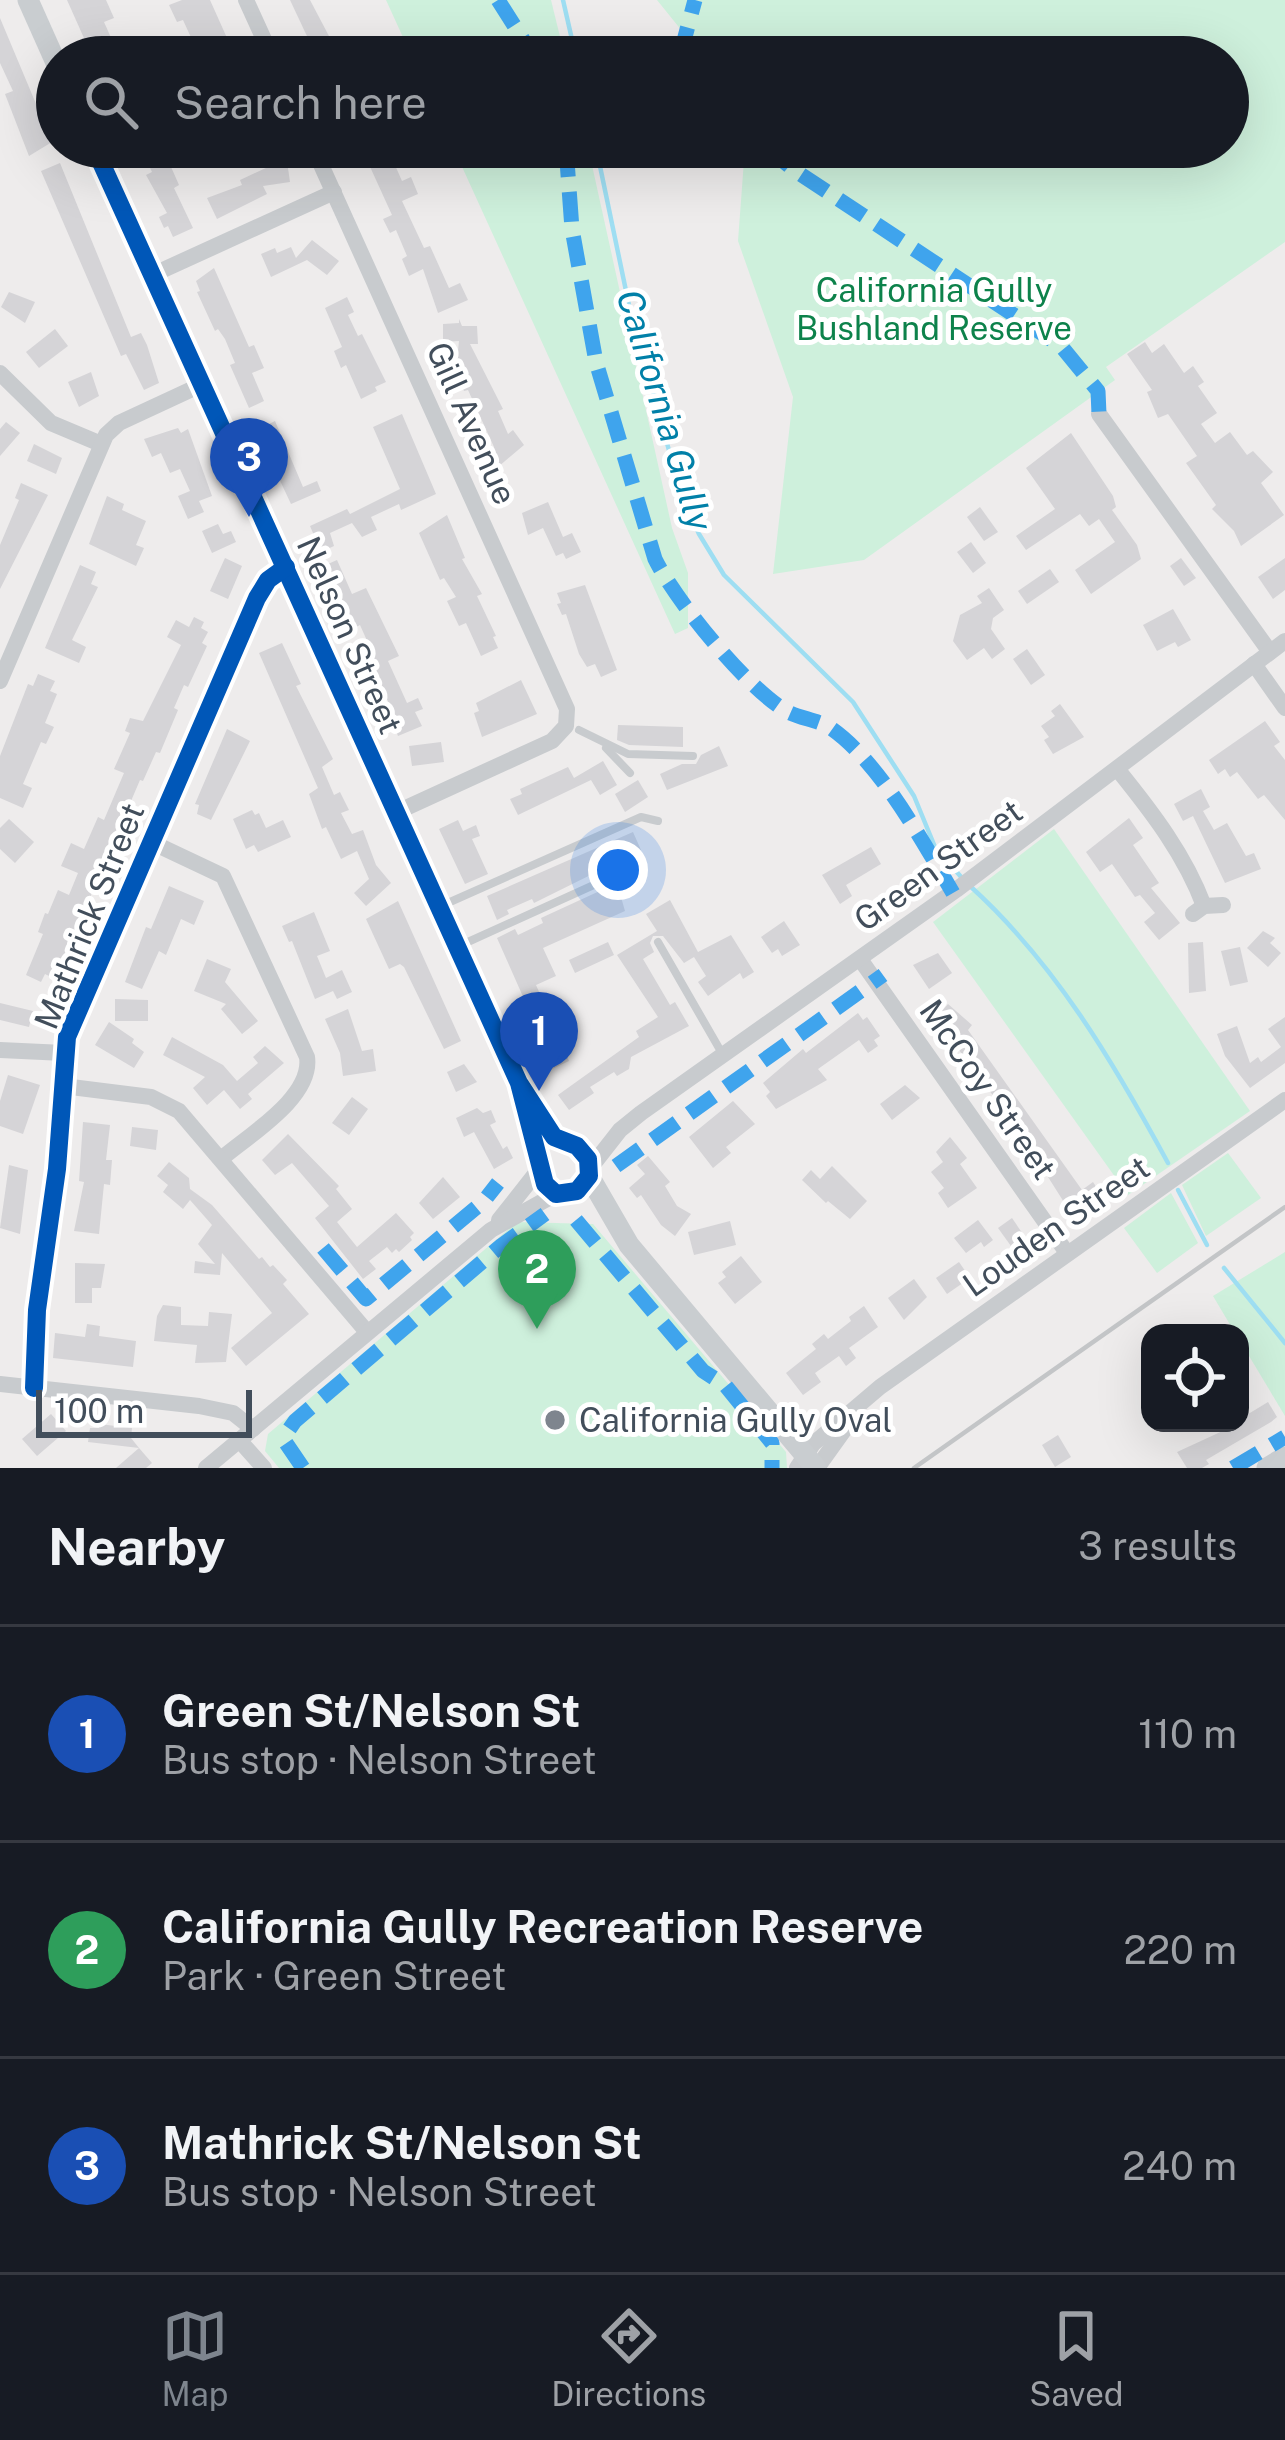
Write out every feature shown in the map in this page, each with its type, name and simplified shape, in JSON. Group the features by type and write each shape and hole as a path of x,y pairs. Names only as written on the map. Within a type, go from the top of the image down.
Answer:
{"street":[{"path":"28,0 44,36"},
{"path":"246,0 262,36"},
{"name":"Nelson Street","path":"104,168 519,1083 548,1129 568,1144"},
{"name":"Gill Avenue","path":"323,168 573,728"},
{"path":"152,275 334,192"},
{"path":"0,373 51,423 101,444"},
{"path":"0,681 101,444 119,423 203,384"},
{"path":"1099,414 1277,646"},
{"name":"Mathrick Street","path":"34,1388 37,1310 50,1231 64,1052 71,1024 257,598 268,580 286,567"},
{"name":"Green Street","path":"590,1172 620,1130 974,878 1277,646"},
{"path":"1254,664 1285,708"},
{"path":"398,812 573,728"},
{"path":"1118,770 1160,824 1207,909"},
{"path":"151,842 223,876 307,1057 303,1088 221,1160"},
{"name":"McCoy Street","path":"860,959 1067,1253"},
{"path":"0,1050 64,1052"},
{"name":"Nelson Street","path":"519,1083 541,1164"},
{"path":"63,1087 161,1100 178,1111 367,1332"},
{"name":"Louden Street","path":"809,1465 862,1403 1285,1100"},
{"name":"Green Street","path":"568,1144 620,1130"},
{"path":"206,1468 491,1229 552,1148 568,1144 584,1152 629,1245 809,1465"},
{"path":"541,1164 545,1184 629,1245"},
{"path":"491,1229 582,1187 590,1172"},
{"path":"0,1384 233,1413 264,1468"},
{"path":"1267,1468 1285,1457"}],"lane":[{"path":"573,728 628,754 693,756"},
{"path":"602,745 630,772"},
{"path":"440,907 641,817 658,821"},
{"path":"458,946 640,864"},
{"path":"658,942 724,1055"}],"green space":[{"path":"386,0 551,0 560,36 402,36"},
{"name":"California Gully Bushland Reserve","path":"657,0 1285,0 1285,242 1106,367 1115,380 864,560 773,574 793,397 738,241 743,168 1249,168 1249,36 686,36"},
{"path":"463,168 593,168 672,528 688,573 688,628 675,634"},
{"path":"1054,829 1250,1111 1128,1195 933,922"},
{"path":"1228,1153 1261,1198 1206,1236 1182,1185"},
{"path":"1171,1193 1198,1243 1157,1273 1124,1228"},
{"path":"517,1222 593,1224 786,1452 787,1468 279,1468 265,1451 268,1434"},
{"path":"1285,1252 1285,1416 1249,1356 1249,1324 1230,1324 1213,1296"}],"building":[{"path":"67,0 106,0 114,18 104,22 110,36 83,36"},
{"path":"210,0 226,36 190,36 169,5"},
{"path":"290,0 310,0 329,36 307,36"},
{"path":"0,18 36,104 36,152 29,156 5,94 13,91 0,63"},
{"path":"62,168 131,337 141,333 159,383 144,390 126,354 121,356 41,171"},
{"path":"150,168 172,168 179,185 174,188 193,228 173,237 168,226 164,228 159,217 167,213 146,175 152,172"},
{"path":"266,168 288,168 290,182 263,186 267,194 217,219 207,198 242,185 240,180"},
{"path":"371,168 396,168 402,181 411,177 418,194 402,201 449,288 460,283 468,300 438,313 423,269 409,276 396,230 390,233 383,219 392,215"},
{"path":"312,240 339,261 327,275 307,260 271,277 261,254 291,247 296,258"},
{"path":"214,268 249,347 254,345 264,368 252,373 264,401 249,408 230,365 235,363 225,339 215,331 197,292 196,281"},
{"path":"9,292 35,302 25,323 1,307"},
{"path":"347,297 354,312 348,315 386,382 361,399 334,351 342,347 325,308"},
{"path":"459,319 462,326 477,326 478,344 470,344 503,409 498,411 508,434 513,430 524,445 498,467 487,452 494,447 458,377 463,374 457,361 459,341 443,342 443,324 459,323"},
{"path":"55,329 68,346 39,368 26,352"},
{"path":"1145,342 1152,353 1164,344 1184,373 1193,366 1204,382 1198,386 1217,413 1201,424 1215,443 1230,432 1247,455 1253,451 1273,472 1261,483 1284,515 1241,546 1234,531 1212,509 1216,505 1186,463 1197,456 1168,414 1158,418 1147,392 1152,390 1127,354"},
{"path":"91,372 99,396 79,407 68,382"},
{"path":"402,414 436,494 371,517 377,530 362,537 352,523 330,533 334,546 321,552 310,526 347,509 350,514 400,489 373,427"},
{"path":"275,421 303,487 317,481 321,491 291,504 259,436"},
{"path":"6,422 20,433 0,456 0,429"},
{"path":"178,428 181,433 188,429 212,496 199,501 204,512 188,519 178,496 190,491 180,469 170,473 161,453 152,457 144,439"},
{"path":"1071,433 1113,496 1116,507 1112,510 1137,545 1141,559 1091,594 1075,570 1115,542 1099,519 1089,526 1080,514 1026,550 1016,536 1055,509 1026,468"},
{"path":"34,444 62,458 56,474 27,461"},
{"path":"21,483 48,495 0,589 0,545"},
{"path":"107,496 124,504 122,510 146,521 136,545 144,548 136,566 89,544"},
{"path":"548,502 563,537 572,533 581,552 566,559 563,553 556,556 543,528 528,535 522,513"},
{"path":"980,507 998,532 984,541 967,517"},
{"path":"447,515 496,636 498,648 481,656 466,623 459,626 447,601 456,597 444,578 440,580 419,533"},
{"path":"218,524 223,534 231,531 236,542 212,553 202,531"},
{"path":"971,542 986,563 973,573 957,552"},
{"path":"225,558 242,566 228,599 210,591"},
{"path":"1181,558 1196,578 1184,586 1170,566"},
{"path":"1285,558 1285,590 1273,599 1258,577"},
{"path":"337,560 352,594 366,588 399,656 388,661 407,703 418,698 423,709 415,712 422,726 398,736 393,723 397,721 360,625 354,628 348,616 341,619 319,568"},
{"path":"80,565 96,572 91,584 98,587 72,640 86,647 79,663 45,648"},
{"path":"1050,569 1059,582 1027,604 1018,591"},
{"path":"585,585 617,670 601,677 595,664 587,667 579,654 566,614 562,615 557,604 561,603 557,593"},
{"path":"989,588 1004,610 993,618 991,629 1005,649 992,659 984,648 967,660 953,641 960,615 982,603 977,596"},
{"path":"1173,609 1191,640 1157,651 1143,625"},
{"path":"194,617 204,622 201,628 208,632 202,643 207,646 188,687 184,685 160,753 156,752 140,780 128,808 134,810 109,851 60,971 55,968 41,982 26,975 43,934 38,932 58,890 69,895 78,873 61,866 71,843 84,849 98,817 104,820 124,773 114,769 130,733 125,731 130,718 143,721 181,645 167,637 176,620 189,627"},
{"path":"282,643 301,684 296,686 333,759 322,767 334,795 340,792 349,810 341,813 352,834 363,830 376,865 391,883 366,906 354,893 369,879 357,851 341,859 326,827 322,829 309,794 318,788 259,653"},
{"path":"1027,649 1045,675 1031,685 1013,659"},
{"path":"38,674 55,681 50,691 57,694 45,723 54,727 46,744 41,742 23,784 32,788 23,808 0,798 0,756 28,684 33,686"},
{"path":"521,680 537,714 482,737 474,713 479,711 476,703"},
{"path":"1060,704 1084,737 1053,754 1041,726 1055,716 1051,711"},
{"path":"1265,721 1280,742 1274,746 1285,760 1285,820 1264,795 1258,799 1237,772 1230,777 1225,769 1218,774 1209,760"},
{"path":"618,725 683,727 683,747 629,745 617,740"},
{"path":"227,729 250,741 211,820 197,814 199,805 195,804"},
{"path":"441,742 444,762 412,766 409,746"},
{"path":"719,746 728,766 667,790 660,774 682,764 696,764 701,755"},
{"path":"603,761 617,785 600,795 591,780 518,815 510,799 522,794 520,789 568,767 574,778"},
{"path":"638,780 648,797 625,812 615,794"},
{"path":"1201,789 1210,807 1203,811 1214,830 1227,823 1246,856 1254,853 1261,869 1225,883 1193,816 1183,821 1174,804"},
{"path":"252,810 259,813 266,828 283,820 291,837 258,852 254,845 246,849 233,819"},
{"path":"1129,818 1143,838 1133,845 1159,883 1151,888 1180,923 1159,940 1144,922 1155,913 1140,895 1135,897 1112,864 1100,872 1086,852"},
{"path":"9,819 34,842 15,863 0,849 0,828"},
{"path":"458,820 463,831 476,825 480,836 472,839 488,874 465,884 439,829"},
{"path":"633,832 641,850 534,903 532,899 507,910 509,914 497,920 487,896"},
{"path":"871,847 881,864 846,885 852,896 840,904 822,875"},
{"path":"617,883 625,911 543,948 556,976 536,985 551,1019 536,1026 497,938 515,929 518,935 543,923 541,918"},
{"path":"169,886 204,901 194,925 181,919 166,955 159,951 142,989 125,982 146,927 151,929"},
{"path":"670,900 698,952 731,935 754,972 743,979 740,973 708,996 698,982 706,976 694,957 684,963 663,936 653,936 654,952 643,959 670,1005 675,1002 689,1026 631,1057 629,1069 590,1087 594,1093 569,1110 558,1095 639,1037 636,1031 658,1017 617,955 657,931 646,914"},
{"path":"398,901 461,1041 444,1049 404,967 389,969 366,919"},
{"path":"314,912 330,951 317,956 326,978 342,970 352,992 337,999 333,991 315,999 282,926"},
{"path":"784,921 800,945 782,956 778,949 772,953 761,937"},
{"path":"1263,931 1275,938 1270,943 1281,953 1268,967 1247,948"},
{"path":"608,942 614,955 575,973 569,960"},
{"path":"1203,942 1206,991 1189,993 1188,943"},
{"path":"1240,947 1248,982 1230,986 1221,951"},
{"path":"938,953 952,973 929,989 913,965"},
{"path":"207,959 231,969 225,982 258,1021 242,1034 221,1009 226,1004 194,991"},
{"path":"115,999 148,1000 148,1021 115,1021"},
{"path":"0,1003 33,1011 29,1027 0,1020"},
{"path":"948,1004 972,1025 968,1030 1082,1190 1093,1182 1103,1197 1074,1218 1015,1125 959,1050 963,1047 936,1018"},
{"path":"348,1009 362,1051 373,1049 376,1071 343,1076 340,1053 325,1019"},
{"path":"858,1013 863,1020 867,1017 880,1036 874,1040 878,1046 868,1053 859,1040 818,1069 827,1080 776,1109 763,1083 803,1049 806,1053"},
{"path":"1285,1017 1285,1063 1250,1088 1225,1056 1217,1034 1237,1026 1250,1063 1258,1057 1261,1062 1281,1047 1268,1029"},
{"path":"109,1022 144,1052 134,1068 95,1045"},
{"path":"172,1037 223,1065 237,1081 258,1063 253,1057 265,1046 284,1063 248,1094 252,1099 240,1109 224,1090 207,1105 193,1088 205,1077 163,1055"},
{"path":"561,1040 569,1061 548,1071 543,1060 550,1057 545,1047"},
{"path":"464,1064 477,1082 456,1092 447,1072"},
{"path":"8,1075 40,1085 23,1134 0,1126 0,1101"},
{"path":"905,1085 920,1098 892,1120 880,1104"},
{"path":"352,1097 368,1109 349,1135 332,1123"},
{"path":"733,1101 755,1124 726,1147 731,1153 713,1168 689,1137"},
{"path":"477,1108 483,1113 491,1110 496,1122 490,1125 513,1158 494,1169 474,1132 464,1137 456,1118"},
{"path":"83,1122 110,1125 106,1160 112,1160 110,1185 104,1184 99,1234 74,1231 84,1182 79,1181"},
{"path":"132,1127 158,1130 156,1150 130,1146"},
{"path":"288,1134 339,1186 336,1189 352,1209 337,1222 357,1247 396,1213 414,1233 399,1252 392,1253 387,1247 369,1261 376,1269 363,1279 315,1218 329,1206 292,1163 275,1175 262,1160"},
{"path":"950,1137 967,1158 960,1164 977,1188 948,1208 938,1193 944,1188 931,1172 943,1162 936,1152"},
{"path":"648,1156 670,1182 665,1186 677,1206 691,1214 675,1236 661,1225 641,1195 637,1198 629,1188 645,1174 637,1165"},
{"path":"169,1162 189,1178 190,1189 212,1205 259,1259 273,1265 287,1280 283,1284 309,1314 246,1366 231,1348 272,1313 222,1253 220,1275 194,1273 195,1261 215,1264 198,1244 212,1225 190,1200 183,1209 163,1192 168,1185 157,1176"},
{"path":"9,1165 28,1170 20,1234 0,1228"},
{"path":"832,1166 867,1201 850,1219 802,1180 811,1170 820,1179"},
{"path":"443,1177 460,1197 433,1219 419,1203"},
{"path":"1012,1218 1029,1243 1016,1253 998,1228"},
{"path":"978,1220 993,1240 966,1253 954,1238"},
{"path":"730,1221 736,1245 694,1255 688,1232"},
{"path":"741,1256 762,1282 735,1304 718,1283 726,1277 722,1272"},
{"path":"959,1262 970,1278 947,1294 936,1278"},
{"path":"75,1263 105,1264 101,1288 92,1288 92,1303 75,1303"},
{"path":"914,1279 927,1297 904,1320 888,1298"},
{"path":"163,1305 181,1307 181,1325 208,1326 209,1312 232,1314 226,1362 195,1363 197,1345 154,1341"},
{"path":"864,1306 878,1327 849,1348 856,1358 846,1366 839,1356 815,1373 821,1382 803,1395 786,1373 816,1349 812,1344 824,1334 828,1339"},
{"path":"87,1324 100,1326 99,1336 136,1341 133,1367 53,1358 55,1333 85,1337"},
{"path":"1268,1402 1277,1417 1206,1460 1209,1464 1202,1468 1187,1468 1177,1452 1220,1432 1249,1432 1249,1414"},
{"path":"51,1414 66,1431 37,1456 22,1439"},
{"path":"99,1424 132,1428 131,1438 139,1448 88,1442 90,1428 99,1428"},
{"path":"1058,1435 1071,1457 1055,1467 1042,1445"},
{"path":"139,1448 152,1463 146,1468 116,1468"}],"waterway":[{"name":"California Gully","path":"563,0 571,36"},
{"name":"California Gully","path":"600,168 630,310 680,490 699,534 724,575 853,702 914,796 935,847 962,878"},
{"name":"California Gully","path":"970,886 1056,981 1168,1163"},
{"name":"California Gully","path":"1178,1190 1207,1245"},
{"name":"California Gully","path":"1224,1268 1285,1343"}],"railway":[{"path":"914,1468 1285,1207"}],"marked path":[{"path":"498,0 521,36"},
{"path":"685,36 695,0"},
{"path":"568,168 572,229 596,362 655,559 696,620 754,685 788,712 832,729 867,762 953,893"},
{"path":"792,168 1061,346 1098,391 1099,414"},
{"path":"616,1166 883,975"},
{"path":"323,1248 366,1299 483,1202 498,1183"},
{"path":"303,1468 286,1443 295,1421 545,1214"},
{"path":"576,1220 703,1371 725,1385 772,1443 772,1468"},
{"path":"1233,1468 1285,1437"}],"cycle path":[{"path":"104,168 519,1083"},
{"path":"34,1388 37,1310 57,1169 67,1037 257,598 268,580 286,567"},
{"path":"519,1083 554,1137 577,1146 588,1159 589,1176 577,1191 556,1194 545,1184 519,1083"}],"place":[{"name":"Mathrick St/Nelson St","path":"249,517"},
{"name":"Green St/Nelson St","path":"539,1091"},
{"name":"California Gully Recreation Reserve","path":"537,1329"},
{"name":"California Gully Oval","path":"555,1420"}]}
